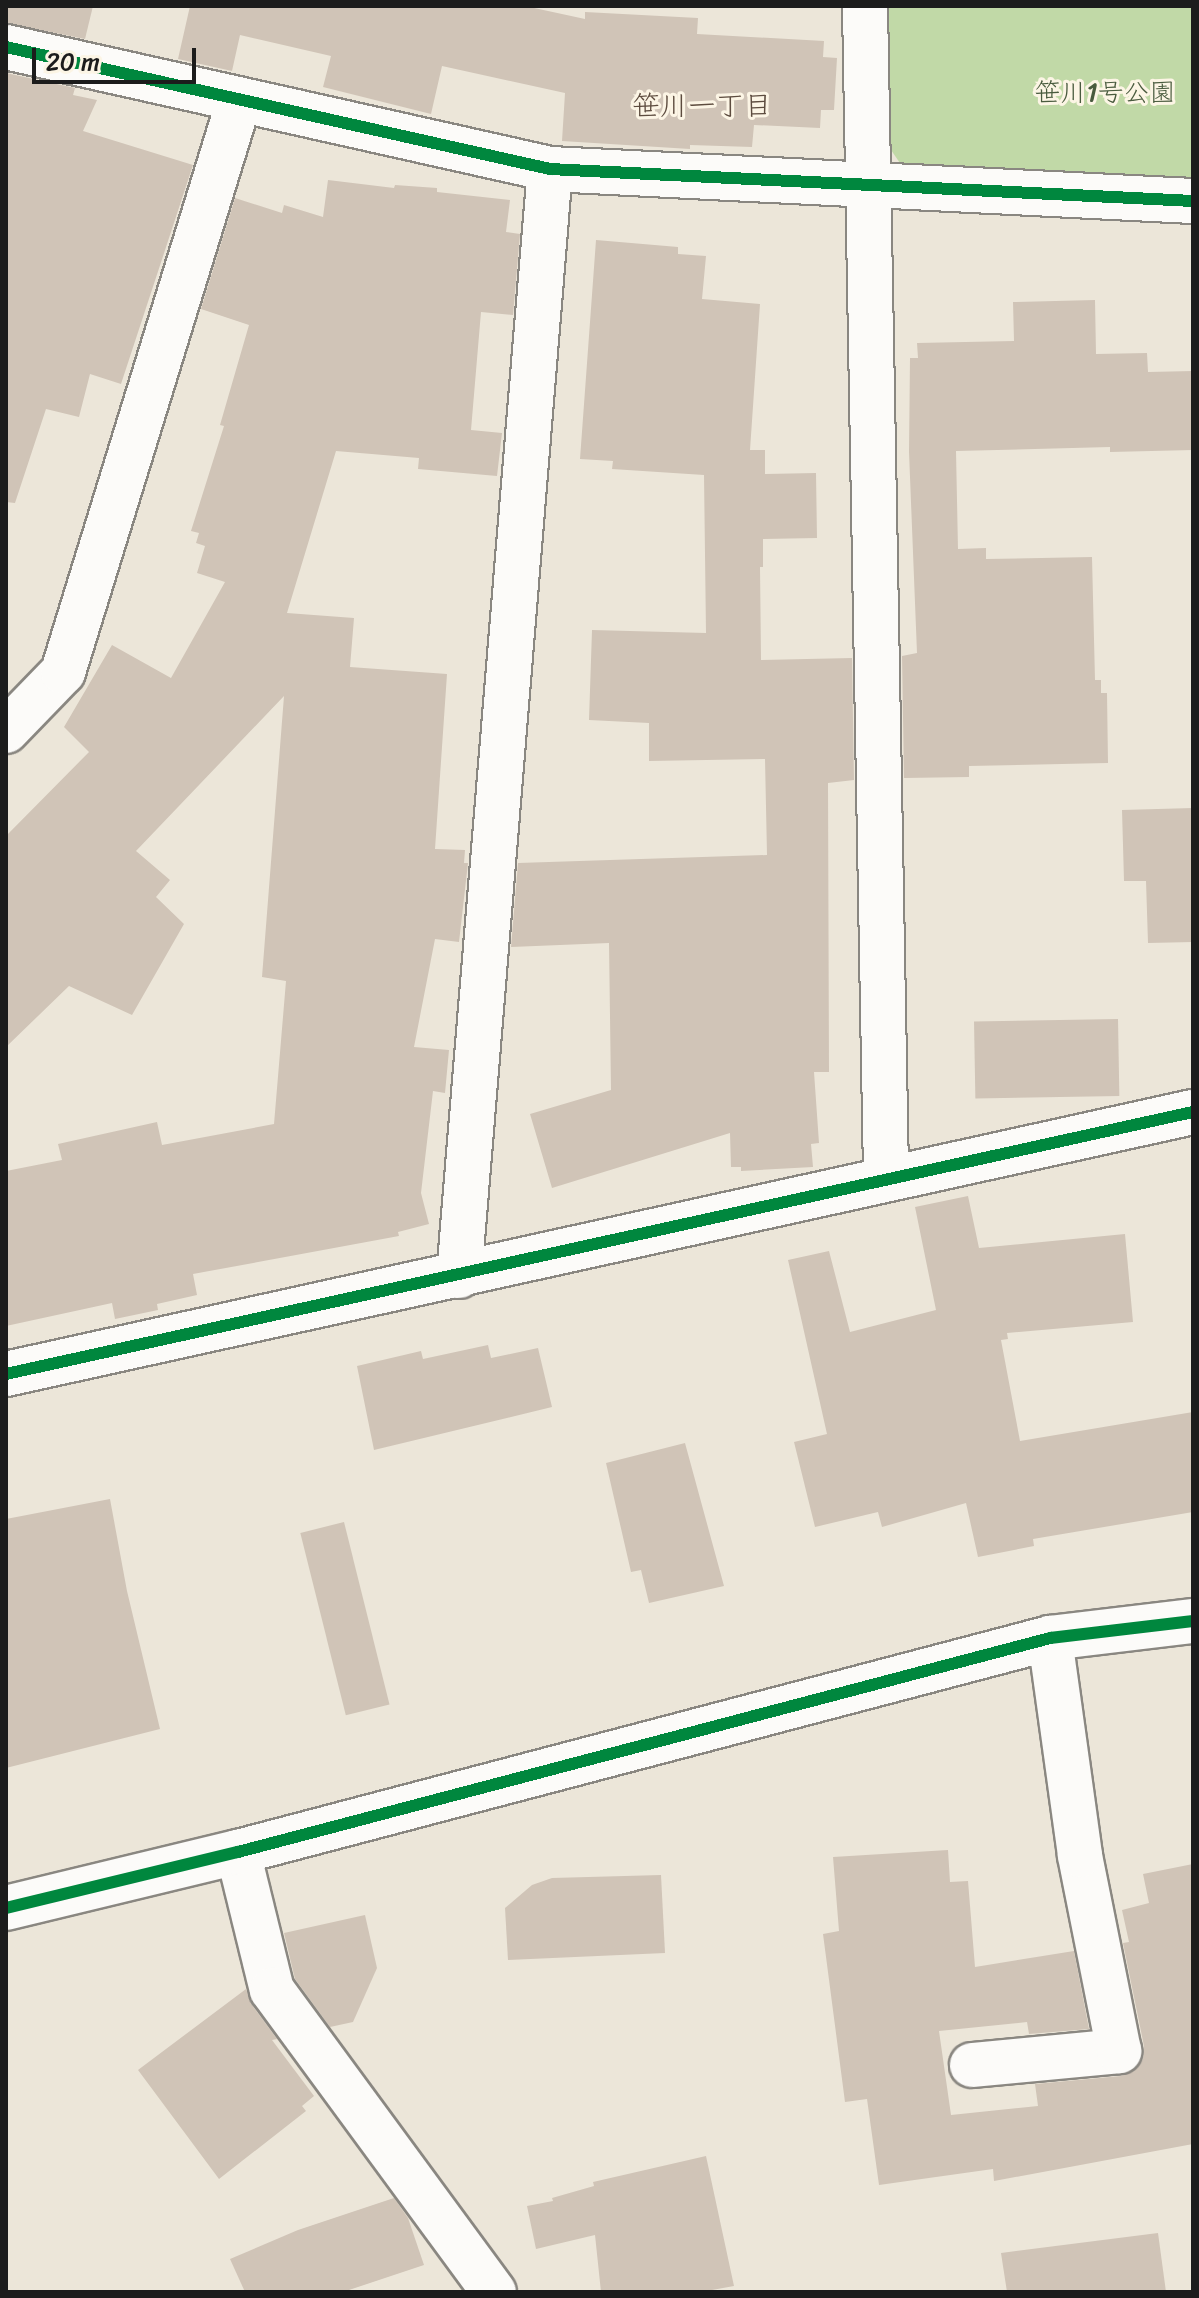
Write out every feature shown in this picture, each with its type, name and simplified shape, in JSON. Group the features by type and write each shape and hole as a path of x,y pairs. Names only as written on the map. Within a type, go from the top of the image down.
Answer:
{"street":[{"path":"865,6 886,1178"},
{"path":"6,47 550,169 1193,201"},
{"path":"6,731 63,672 239,101"},
{"path":"459,1276 550,169"},
{"path":"6,1374 1193,1112"},
{"path":"6,1908 238,1852 1050,1638 1193,1621"},
{"path":"972,2065 1119,2051 1080,1855 1050,1638"},
{"path":"238,1852 272,1990 494,2292"}],"green space":[{"name":"笹川1号公園","path":"888,6 1193,6 1193,184 904,169 889,147"}],"building":[{"path":"6,6 93,6 85,39 6,23"},
{"path":"190,6 525,6 585,19 585,12 698,18 697,34 824,41 823,57 837,58 834,110 821,110 820,128 754,125 752,147 690,145 690,149 562,141 565,93 442,66 431,114 323,87 331,56 240,35 232,71 178,59"},
{"path":"6,73 75,88 73,95 97,100 83,131 193,165 121,384 90,374 79,417 46,409 15,503 6,502"},
{"path":"328,180 394,188 395,185 437,188 437,192 510,200 506,232 520,234 513,315 481,312 471,430 502,433 497,476 418,469 419,458 336,451 287,613 354,618 350,667 447,674 435,849 465,850 464,863 468,863 459,942 435,939 414,1047 449,1050 445,1093 433,1091 421,1193 429,1224 398,1232 399,1236 193,1274 197,1295 157,1304 158,1310 115,1319 112,1303 6,1326 6,1171 62,1160 58,1144 157,1122 162,1145 274,1124 286,981 262,977 284,696 136,851 170,880 156,897 184,924 132,1015 69,986 6,1047 6,836 89,752 64,727 112,645 171,678 225,582 197,573 205,546 196,543 199,533 191,531 224,426 220,425 249,325 201,309 235,198 282,213 284,205 323,217"},
{"path":"596,240 678,247 678,254 706,256 702,299 760,304 750,450 765,450 765,474 816,473 817,538 763,539 763,567 760,567 761,660 852,658 854,780 828,783 829,1072 814,1072 819,1143 811,1144 813,1167 741,1171 741,1167 731,1167 730,1133 552,1188 530,1114 611,1090 609,943 511,947 518,863 767,855 765,759 649,761 649,723 589,720 592,630 706,633 704,475 612,469 613,461 580,459"},
{"path":"1095,300 1096,354 1147,353 1148,372 1193,371 1193,450 1110,452 1110,447 956,451 958,549 986,548 986,559 1092,557 1095,680 1101,680 1101,693 1107,693 1108,763 969,766 969,777 904,778 902,656 917,653 909,452 910,358 918,358 917,343 1014,341 1013,302"},
{"path":"1193,808 1193,942 1148,943 1146,881 1124,881 1122,810"},
{"path":"1118,1019 1119,1096 975,1099 974,1022"},
{"path":"968,1196 979,1248 1125,1234 1133,1322 1007,1333 1008,1339 1001,1340 1020,1441 1193,1412 1193,1512 1033,1539 1034,1546 978,1557 966,1503 882,1527 878,1512 815,1527 794,1442 827,1434 788,1260 829,1251 850,1332 936,1310 915,1207"},
{"path":"488,1345 491,1358 538,1348 552,1407 374,1450 357,1366 421,1351 423,1359"},
{"path":"685,1443 724,1586 649,1603 641,1570 631,1572 606,1463"},
{"path":"110,1499 127,1591 160,1729 6,1768 6,1519"},
{"path":"344,1522 389,1704 346,1715 300,1533"},
{"path":"948,1850 950,1882 968,1881 975,1967 1074,1951 1089,2029 1029,2034 1027,2022 939,2031 951,2115 1038,2106 1035,2084 1121,2076 1135,2070 1143,2059 1144,2046 1123,1943 1129,1942 1122,1910 1149,1903 1143,1874 1193,1864 1193,2144 994,2181 993,2169 879,2185 867,2099 845,2102 823,1934 839,1931 833,1857"},
{"path":"661,1875 665,1953 508,1960 505,1908 532,1885 552,1878"},
{"path":"365,1915 377,1968 353,2022 330,2027 295,1979 284,1933"},
{"path":"246,1989 252,2005 277,2039 272,2040 314,2096 302,2106 306,2111 219,2179 138,2070"},
{"path":"706,2156 734,2286 701,2292 601,2292 595,2235 536,2249 527,2206 553,2201 552,2198 594,2186 593,2182"},
{"path":"394,2198 408,2218 424,2265 343,2292 245,2292 230,2259 298,2230"},
{"path":"1158,2233 1166,2292 1007,2292 1001,2253"}],"cycle path":[{"path":"6,47 550,169 1193,201"},
{"path":"6,1374 1193,1112"},
{"path":"6,1908 238,1852 1050,1638 1193,1621"}],"district":[{"name":"笹川一丁目","path":"702,106"}]}
